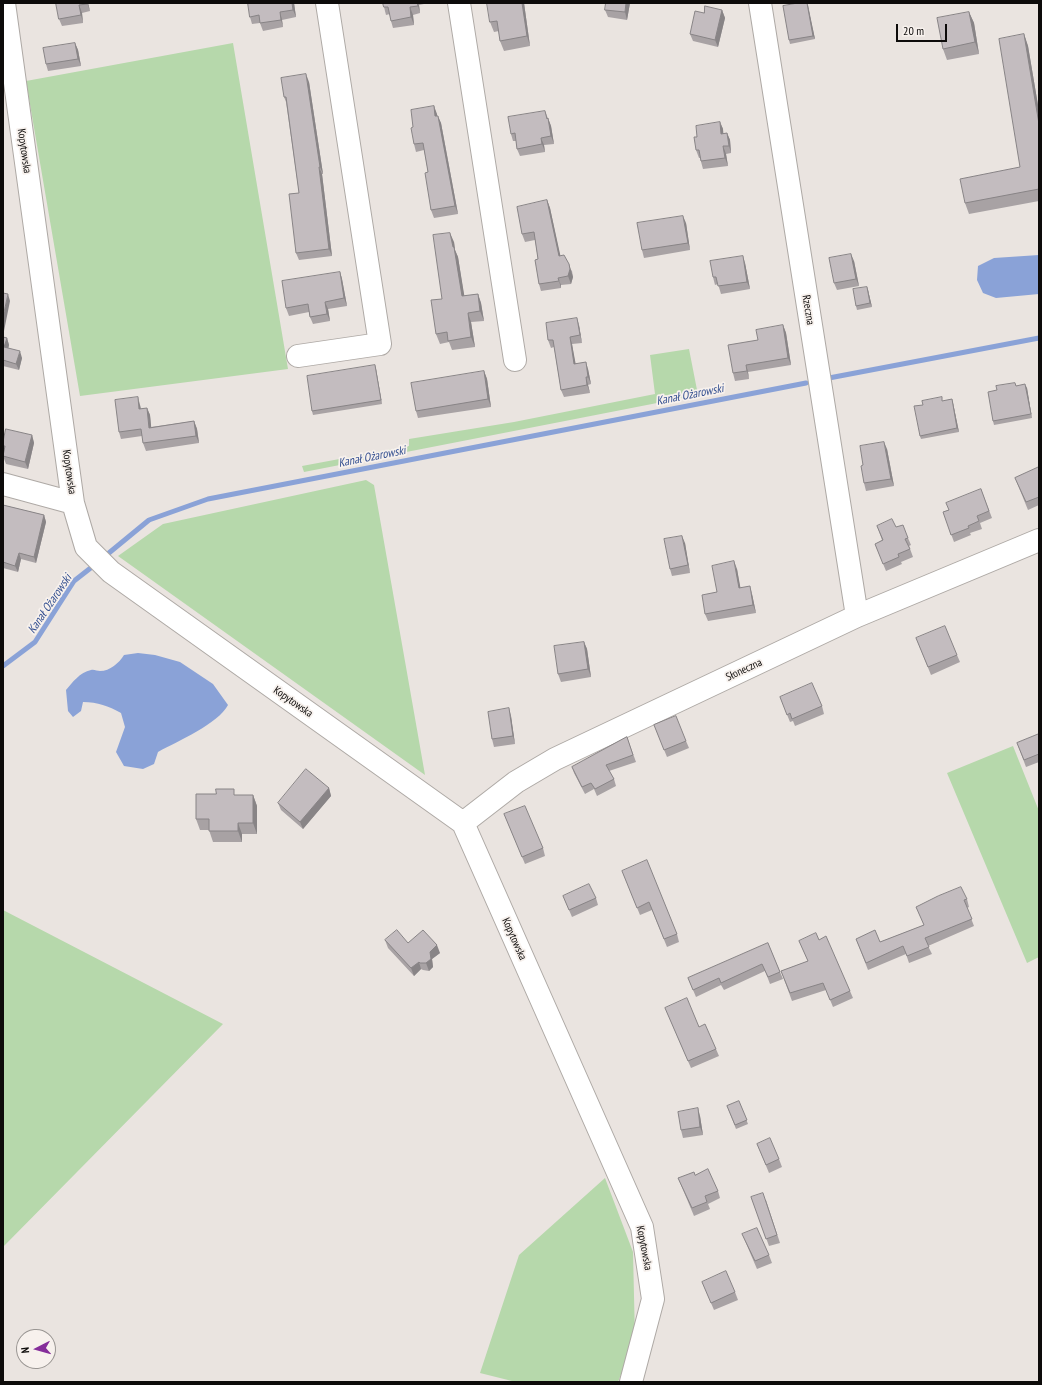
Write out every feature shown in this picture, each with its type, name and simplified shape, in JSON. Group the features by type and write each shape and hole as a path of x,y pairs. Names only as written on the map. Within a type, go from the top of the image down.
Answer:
{"street":[{"name":"Kopytowska","path":"4,3 73,503 86,547 118,577 463,823 642,1227 653,1299 631,1382"},
{"path":"298,356 380,344 327,3"},
{"path":"459,3 515,360"},
{"name":"Rzeczna","path":"760,3 857,616"},
{"path":"3,484 73,503"},
{"name":"Słoneczna","path":"463,823 516,782 555,759 857,616 1039,540"}],"green space":[{"path":"233,43 288,369 80,396 26,81"},
{"path":"689,349 698,395 304,472 302,466 409,446 409,439 514,422 655,394 650,355"},
{"path":"366,480 374,485 425,775 118,556 163,524"},
{"path":"1013,746 1039,811 1039,957 1027,963 947,773"},
{"path":"3,910 223,1024 3,1247"},
{"path":"605,1178 633,1252 635,1339 618,1382 516,1382 480,1373 519,1255"}],"water":[{"path":"1039,255 1039,294 996,298 983,293 977,280 978,266 994,258"},
{"path":"138,653 155,655 180,662 213,684 228,705 216,719 158,752 154,764 143,769 124,766 116,752 125,727 121,713 103,705 83,702 81,711 73,717 68,711 66,690 83,673 92,670 107,670 117,664 124,655"}],"building":[{"path":"56,3 87,4 79,5 81,15 59,19"},
{"path":"248,3 292,3 293,10 280,12 281,20 260,23 259,15 250,17"},
{"path":"383,3 417,3 418,6 410,7 411,17 391,21 388,7 384,7"},
{"path":"487,3 522,3 527,36 500,41 497,21 490,22"},
{"path":"606,3 626,3 625,12 605,10"},
{"path":"807,3 813,36 789,40 783,6"},
{"path":"705,6 722,10 715,40 690,34 695,11 704,13"},
{"path":"969,12 975,42 943,49 937,18"},
{"path":"1024,34 1039,124 1039,189 965,203 960,179 1020,167 999,39"},
{"path":"75,43 78,59 46,64 43,48"},
{"path":"306,74 320,167 329,249 296,253 289,194 299,193 286,97 284,97 281,78"},
{"path":"434,106 435,116 438,116 455,206 431,210 425,173 428,172 423,143 414,144 411,128 413,127 411,110"},
{"path":"545,111 547,119 548,118 551,136 541,138 542,144 517,149 515,133 511,134 508,117"},
{"path":"720,122 721,134 727,133 729,146 723,146 725,158 701,161 699,150 696,150 694,137 697,137 696,126"},
{"path":"547,200 559,256 564,255 570,269 568,276 558,278 559,281 539,284 535,260 538,259 534,232 522,234 517,207"},
{"path":"683,216 688,243 642,250 637,223"},
{"path":"450,233 454,247 462,296 478,294 480,311 468,313 471,337 448,341 447,332 436,334 431,300 442,299 433,235"},
{"path":"851,254 856,279 834,283 829,258"},
{"path":"743,256 747,282 718,286 716,277 713,277 710,261"},
{"path":"340,272 344,298 325,302 327,314 310,317 308,304 286,308 282,281"},
{"path":"867,287 870,303 856,306 853,289"},
{"path":"3,293 8,294 3,317"},
{"path":"577,318 580,335 570,337 574,364 586,362 588,377 586,377 587,385 561,390 553,340 548,340 546,323"},
{"path":"783,325 788,358 746,365 747,371 733,373 728,345 758,340 756,330"},
{"path":"3,337 7,338 4,347 20,351 16,364 3,360"},
{"path":"375,365 381,400 312,411 307,376"},
{"path":"484,371 488,399 416,411 411,383"},
{"path":"1015,383 1016,386 1025,384 1031,414 993,421 988,392 997,390 996,386"},
{"path":"138,397 139,409 147,408 149,428 194,421 196,436 143,443 141,429 119,432 115,400"},
{"path":"942,397 942,401 952,399 957,428 920,436 914,406 923,405 922,401"},
{"path":"6,429 32,435 25,462 3,456 5,446 3,446 3,442"},
{"path":"884,442 891,479 864,483 860,446"},
{"path":"1039,467 1039,497 1026,502 1015,478"},
{"path":"981,489 989,511 977,516 979,521 968,526 969,528 951,535 943,512 949,510 946,503"},
{"path":"3,505 44,515 34,557 19,553 15,566 3,562"},
{"path":"892,519 896,527 903,525 908,538 905,539 910,549 898,554 899,557 883,564 875,544 883,540 877,526"},
{"path":"682,536 688,565 670,569 664,539"},
{"path":"734,561 739,588 750,586 753,605 705,614 702,595 717,592 712,566"},
{"path":"945,626 957,655 928,667 916,638"},
{"path":"584,642 588,669 558,674 554,646"},
{"path":"812,683 822,706 792,719 790,713 787,715 780,697"},
{"path":"509,708 513,736 492,739 488,712"},
{"path":"676,716 686,741 664,750 654,725"},
{"path":"1039,734 1039,754 1024,760 1017,743"},
{"path":"627,737 633,755 606,765 614,779 595,789 591,783 582,787 572,767"},
{"path":"306,769 329,788 300,822 278,803"},
{"path":"216,789 234,789 234,795 253,795 253,823 238,823 238,831 209,831 209,819 196,819 196,794 216,794"},
{"path":"525,806 543,848 522,857 504,814"},
{"path":"647,860 677,934 664,939 649,902 637,908 622,871"},
{"path":"589,884 596,898 569,910 563,896"},
{"path":"961,887 967,899 964,900 972,919 925,938 929,947 907,956 903,946 866,963 856,939 875,930 880,942 924,925 916,907"},
{"path":"397,930 408,943 423,930 437,945 430,952 431,959 426,963 419,962 411,968 385,940"},
{"path":"816,933 819,940 826,936 850,991 830,1000 823,983 790,993 781,971 808,961 799,941"},
{"path":"768,943 780,972 768,977 762,964 721,983 719,978 693,990 688,978"},
{"path":"687,998 699,1027 705,1024 716,1049 688,1061 665,1008"},
{"path":"739,1101 747,1120 735,1125 727,1106"},
{"path":"698,1108 700,1127 681,1130 678,1112"},
{"path":"770,1138 779,1159 766,1165 757,1144"},
{"path":"708,1169 718,1191 705,1196 707,1202 692,1208 678,1178 694,1172 695,1175"},
{"path":"763,1193 777,1235 766,1239 751,1197"},
{"path":"757,1228 769,1255 755,1261 742,1234"},
{"path":"726,1271 735,1292 711,1303 702,1282"}],"waterway":[{"name":"Kanał Ożarowski","path":"829,378 1039,338"},
{"name":"Kanał Ożarowski","path":"104,557 149,520 208,499 806,383"},
{"name":"Kanał Ożarowski","path":"3,666 35,642 74,581 97,563"}]}
